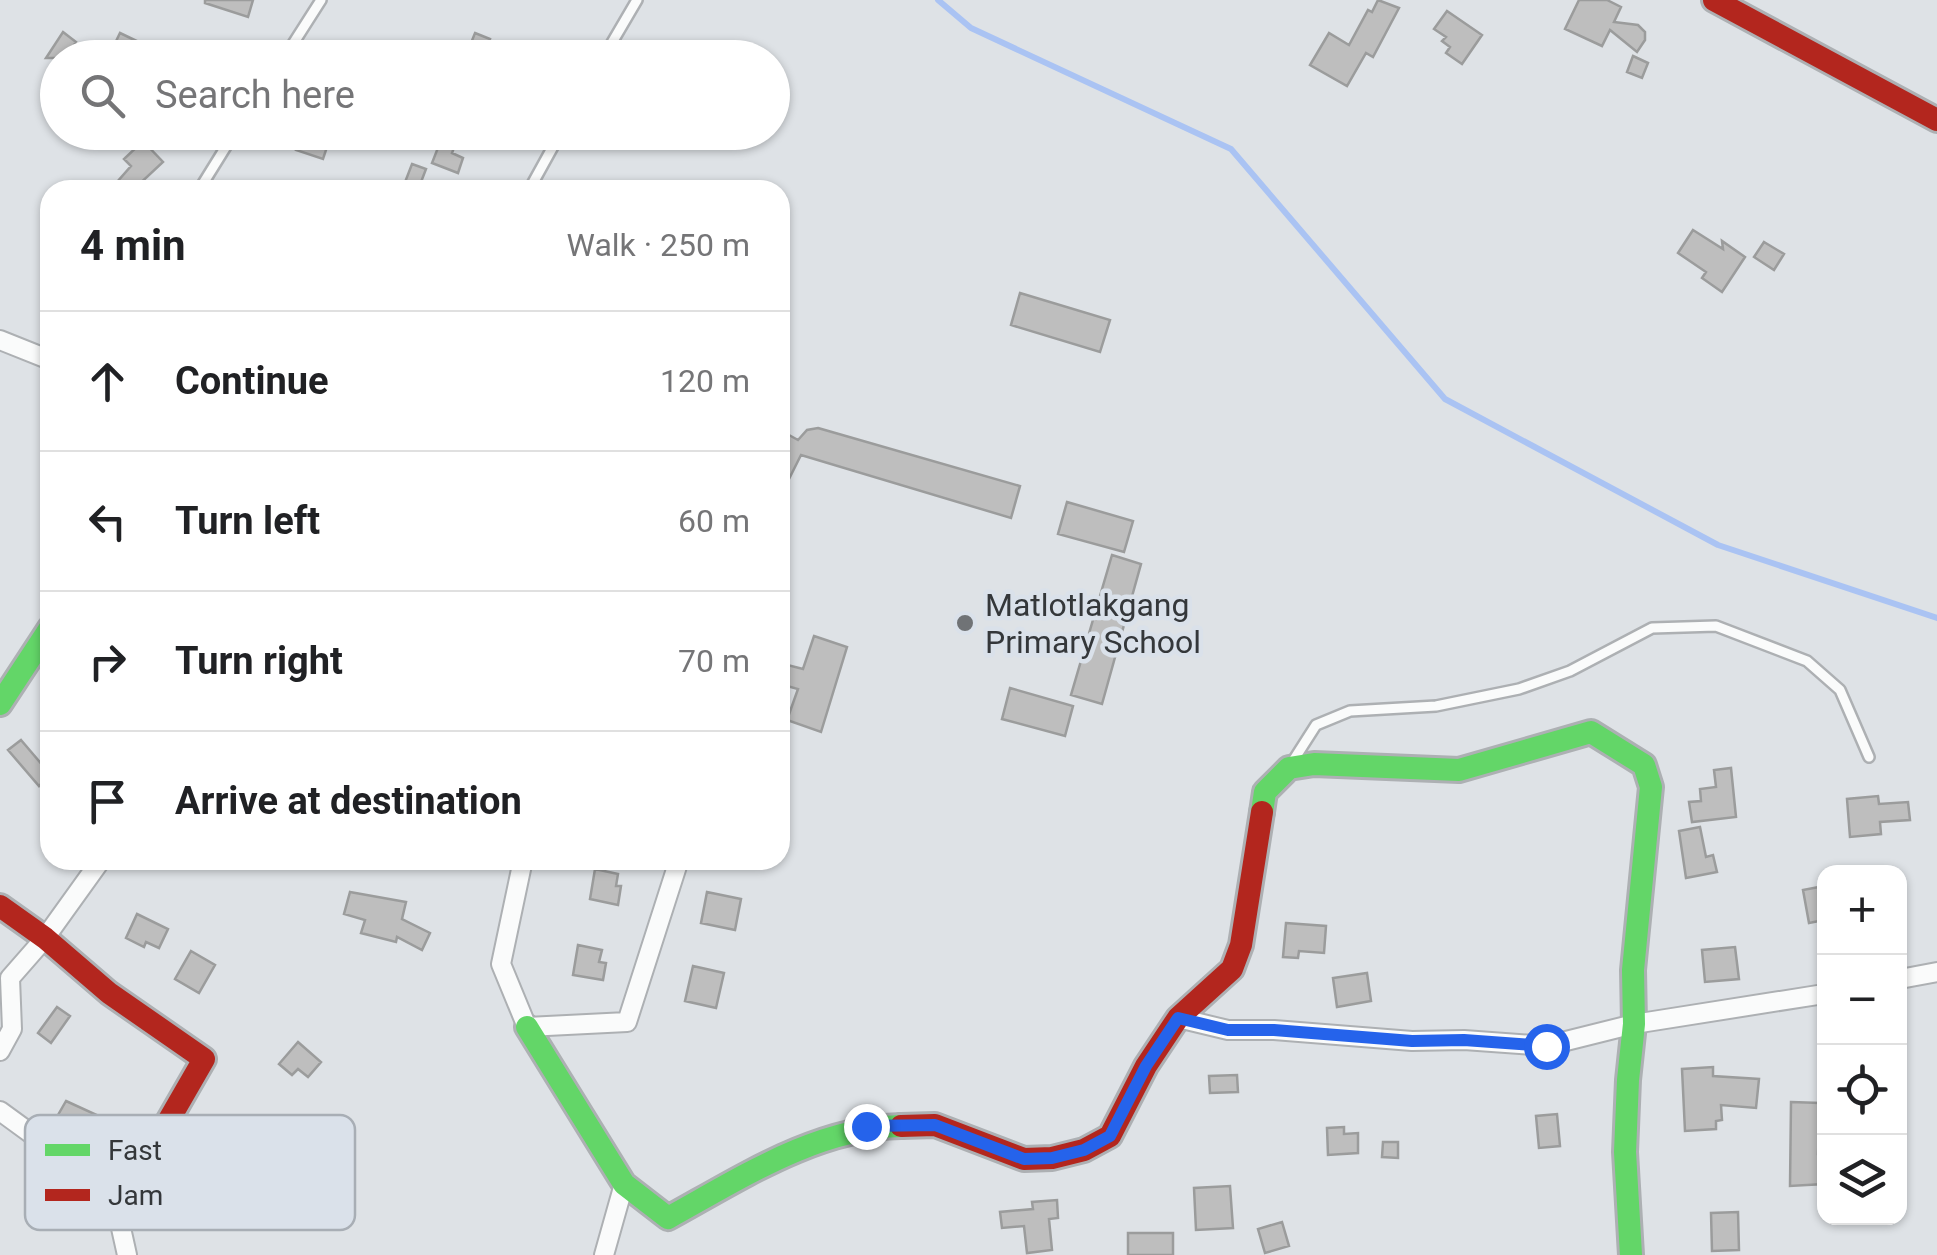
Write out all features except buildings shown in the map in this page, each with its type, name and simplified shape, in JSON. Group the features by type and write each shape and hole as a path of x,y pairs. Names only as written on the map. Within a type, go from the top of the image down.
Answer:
{"street":[{"path":"1714,0 1937,120"},
{"path":"0,340 40,356"},
{"path":"0,704 40,643"},
{"path":"521,870 501,964 527,1027 624,1184 668,1218 786,1154 866,1126 935,1125 1024,1159 1052,1158 1084,1150 1110,1136 1146,1066 1178,1018 1232,969 1240,945 1265,792 1289,768 1314,764 1459,770 1591,732 1644,765 1651,788 1628,1080 1625,1152 1631,1255"},
{"path":"0,1051 12,1029 10,978 45,938 94,870"},
{"path":"527,1027 627,1022 677,870"},
{"path":"0,906 45,938 109,993 204,1059 172,1115"},
{"path":"1907,978 1937,972"},
{"path":"1178,1018 1228,1030 1546,1046 1634,1024 1817,995"},
{"path":"0,1111 25,1129"},
{"path":"604,1255 624,1184"},
{"path":"121,1230 127,1255"}],"lane":[{"path":"295,40 321,0"},
{"path":"614,40 637,0"},
{"path":"205,180 224,150"},
{"path":"535,180 551,150"},
{"path":"1289,768 1316,724 1350,711 1436,706 1519,688 1570,672 1652,628 1716,626 1807,661 1840,690 1868,757"}],"waterway":[{"path":"938,0 971,28 1231,149 1445,399 1718,545 1937,618"}],"traffic: fast":[{"path":"0,704 40,643"},
{"path":"1262,812 1265,792 1289,768 1314,764 1459,770 1591,732 1644,765 1651,787 1633,970 1634,1024 1625,1152 1631,1255"},
{"path":"527,1027 624,1184 668,1218 809,1145 870,1129 901,1126"}],"traffic: jam":[{"path":"1714,0 1937,120"},
{"path":"901,1126 935,1125 1024,1159 1052,1158 1084,1150 1110,1136 1146,1066 1178,1018 1232,969 1241,945 1262,812"},
{"path":"0,906 45,938 109,993 204,1059 172,1115"}],"place":[{"name":"Matlotlakgang Primary School","path":"965,623"}],"route":[{"path":"866,1126 935,1125 1024,1159 1052,1158 1084,1150 1110,1136 1146,1066 1178,1018 1228,1030 1546,1046"}]}
